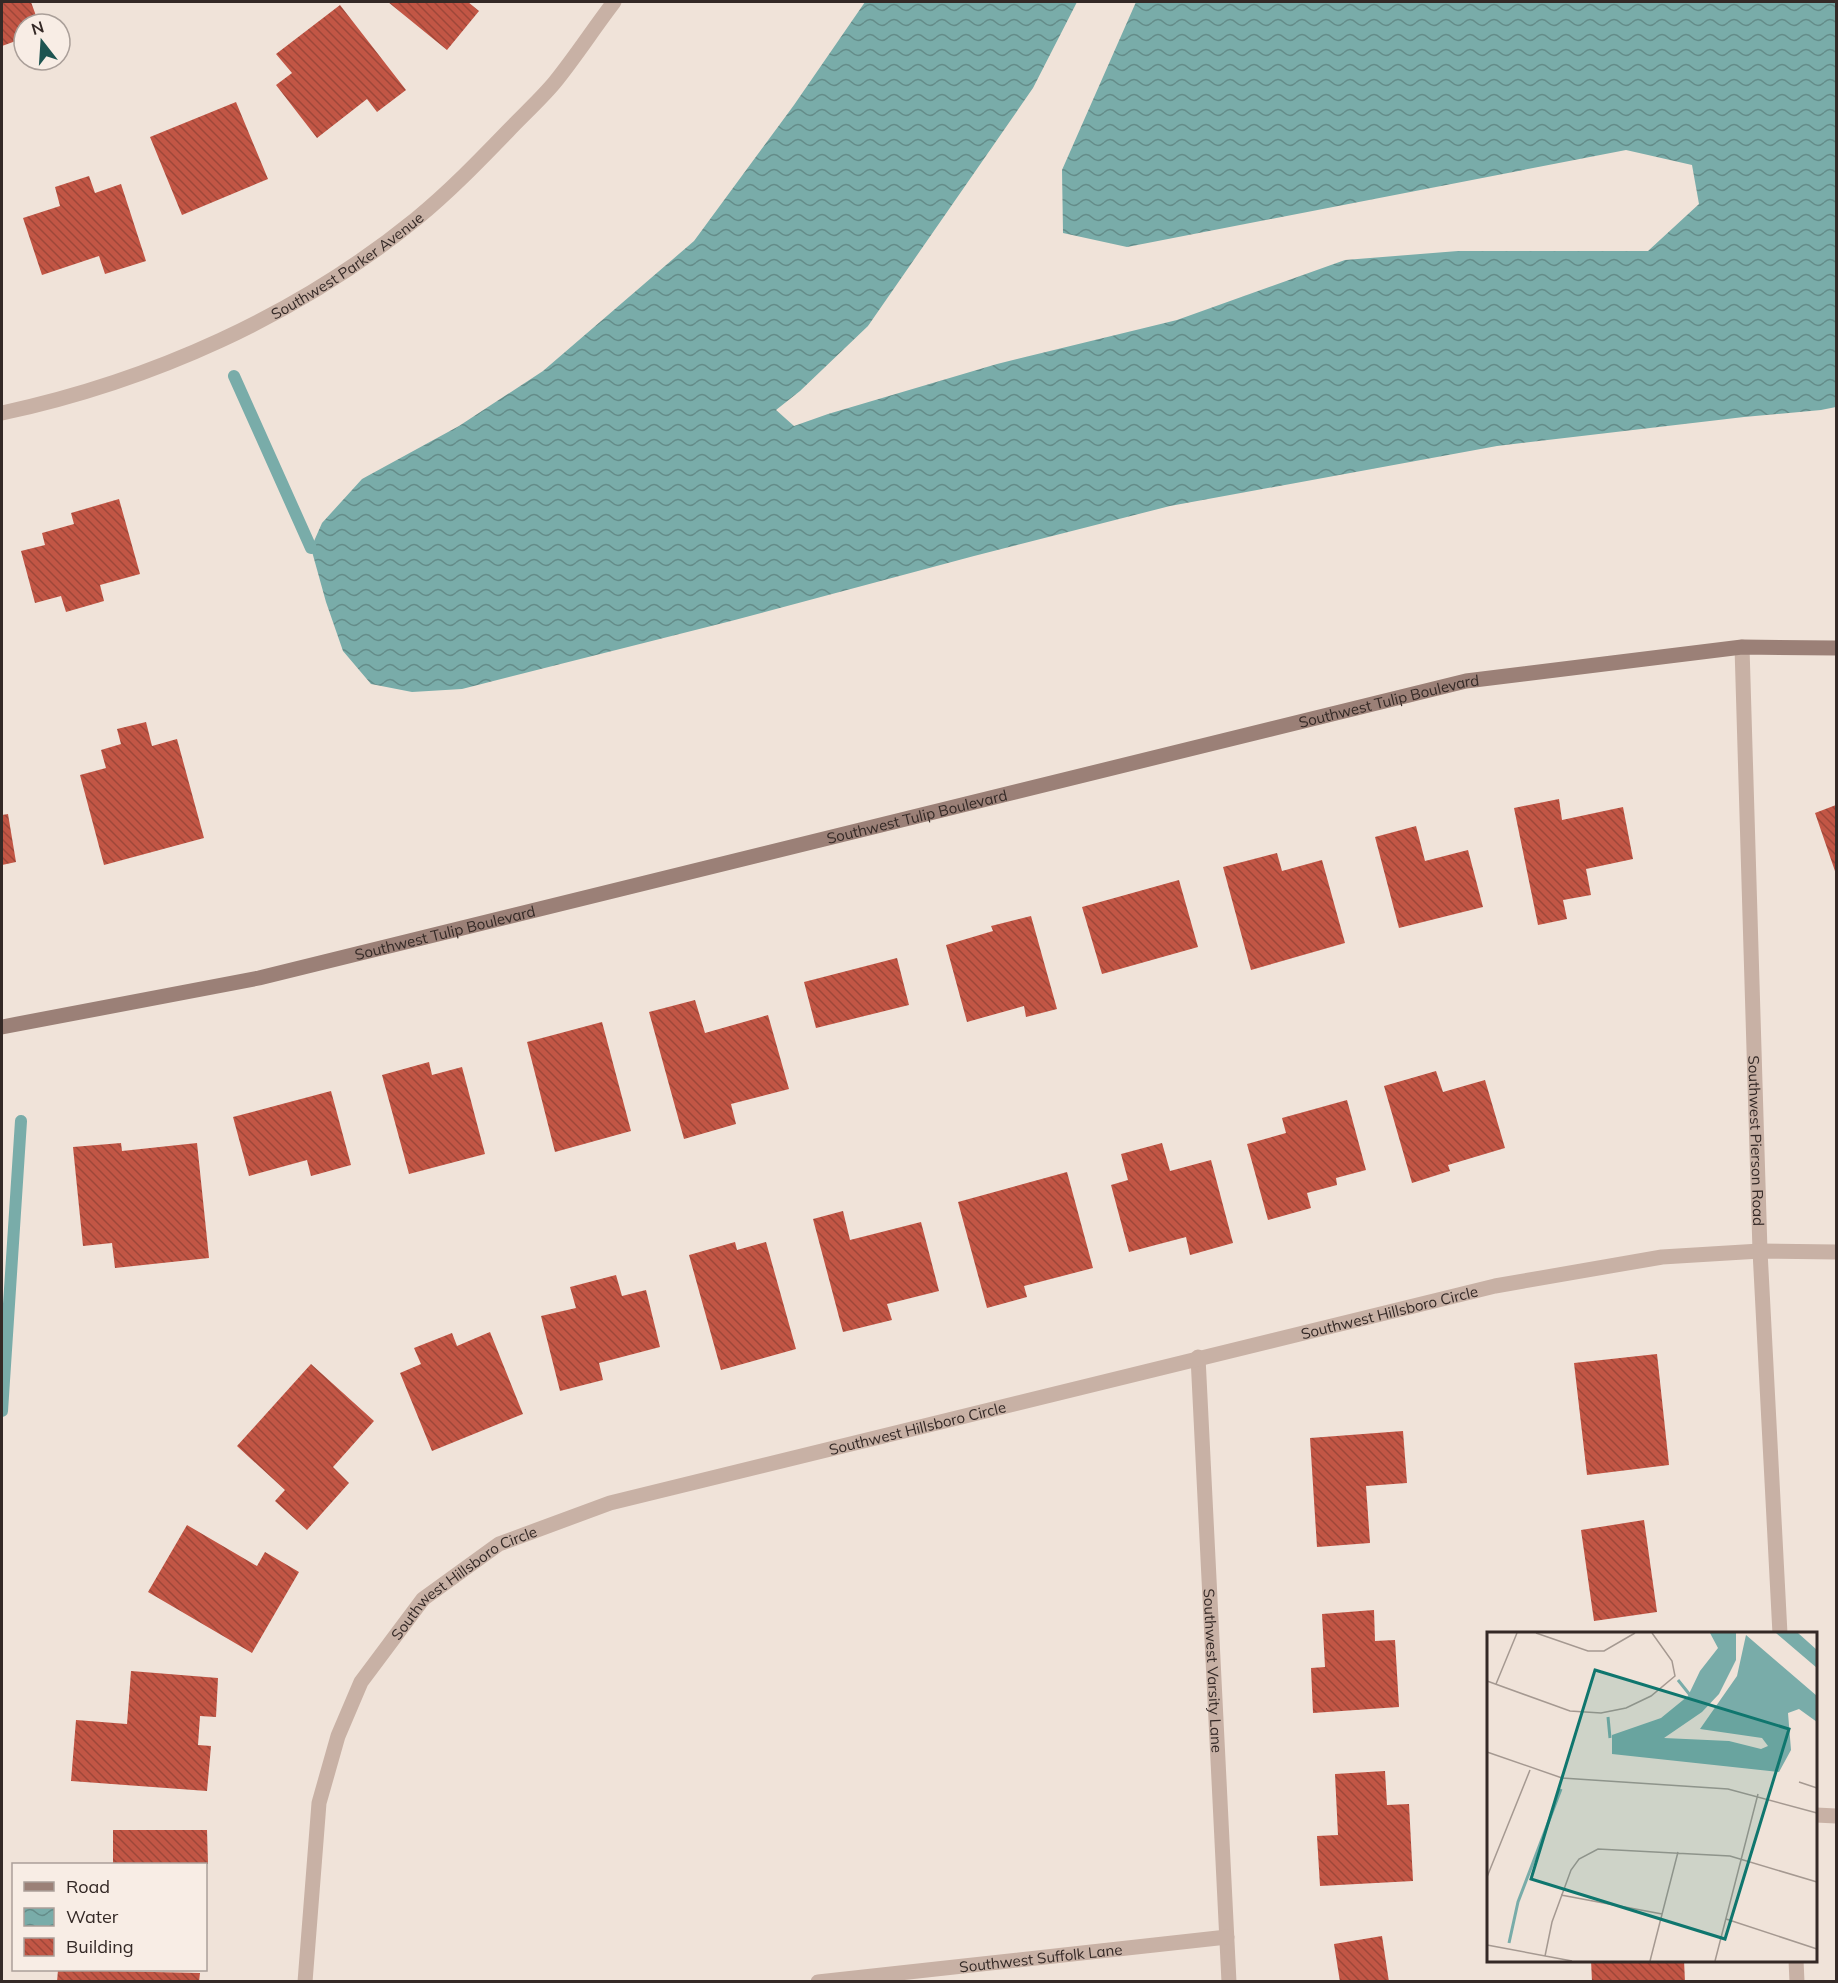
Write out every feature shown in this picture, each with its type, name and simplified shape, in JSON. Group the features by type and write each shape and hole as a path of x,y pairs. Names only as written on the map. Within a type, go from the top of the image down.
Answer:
{"street":[{"name":"Southwest Parker Avenue","path":"2,413 77,394 164,364 221,341 287,307 371,253 417,218 487,153 554,82 614,2"},
{"name":"Southwest Tulip Boulevard","path":"2,1027 259,978 1466,681 1742,647 1836,648"},
{"name":"Southwest Pierson Road","path":"1742,647 1760,1251 1780,1632"},
{"name":"Southwest Hillsboro Circle","path":"305,1982 319,1803 338,1736 361,1682 423,1599 499,1544 610,1503 1495,1286 1662,1257 1760,1251 1836,1252"},
{"name":"Southwest Varsity Lane","path":"1198,1357 1229,1982"},
{"path":"1817,1815 1836,1816"},
{"name":"Southwest Suffolk Lane","path":"818,1982 1227,1937"},
{"path":"1796,1962 1797,1982"}],"water":[{"path":"865,2 1077,2 1033,88 868,326 800,391 776,410 794,426 997,364 1177,320 1345,260 1458,251 1648,251 1699,204 1692,165 1626,150 1127,247 1063,233 1062,170 1136,2 1836,2 1836,407 1497,446 1170,506 462,689 412,692 371,684 343,651 326,602 311,548 322,523 362,479 459,426 543,371 694,241 794,105"}],"building":[{"path":"2,2 31,2 35,12 12,12 12,42 2,46"},
{"path":"388,2 468,2 479,11 447,50"},
{"path":"340,5 406,90 377,112 367,99 317,138 276,85 292,73 276,54"},
{"path":"236,102 268,179 182,215 150,137"},
{"path":"89,176 95,193 121,184 146,261 105,274 99,256 42,275 23,218 60,206 55,187"},
{"path":"119,499 140,574 100,585 104,601 66,612 61,596 35,603 21,551 45,545 42,533 74,524 71,513"},
{"path":"146,722 152,746 177,739 204,838 104,865 80,775 106,768 101,750 121,744 117,729"},
{"path":"1559,799 1562,820 1623,807 1633,859 1586,869 1591,895 1563,900 1567,919 1538,925 1514,808"},
{"path":"1836,805 1836,874 1815,813"},
{"path":"8,814 16,862 2,865 2,815"},
{"path":"1416,826 1425,861 1468,850 1483,907 1399,928 1375,837"},
{"path":"1277,853 1282,871 1322,860 1345,943 1251,970 1223,867"},
{"path":"1179,880 1198,947 1102,974 1082,907"},
{"path":"1031,916 1057,1009 1026,1017 1024,1006 967,1022 946,945 993,931 991,926"},
{"path":"897,958 909,1005 816,1028 804,982"},
{"path":"695,1000 705,1033 768,1015 789,1089 731,1104 736,1124 684,1139 649,1012"},
{"path":"602,1022 631,1131 555,1152 527,1042"},
{"path":"429,1062 432,1075 462,1067 485,1154 409,1174 382,1075"},
{"path":"1436,1071 1443,1092 1485,1080 1505,1148 1448,1165 1450,1171 1412,1183 1384,1086"},
{"path":"331,1091 351,1165 311,1176 307,1160 249,1176 233,1117"},
{"path":"1347,1100 1366,1170 1336,1178 1337,1185 1307,1193 1311,1208 1268,1220 1247,1144 1286,1133 1282,1118"},
{"path":"121,1143 122,1151 197,1143 209,1258 115,1268 112,1243 83,1246 73,1147"},
{"path":"1162,1143 1170,1171 1211,1160 1233,1243 1190,1255 1186,1237 1129,1252 1111,1185 1128,1180 1121,1154"},
{"path":"1067,1172 1093,1268 1024,1286 1027,1297 987,1308 958,1202"},
{"path":"843,1211 850,1240 921,1222 939,1291 887,1304 892,1320 843,1332 813,1219"},
{"path":"735,1242 737,1250 766,1242 796,1349 721,1370 689,1255"},
{"path":"616,1275 622,1296 646,1290 660,1347 599,1363 603,1380 560,1391 541,1316 576,1308 570,1287"},
{"path":"490,1332 523,1414 432,1451 400,1373 421,1364 414,1348 452,1333 457,1346"},
{"path":"1657,1354 1669,1465 1587,1475 1574,1363"},
{"path":"311,1364 374,1421 333,1467 349,1483 307,1530 275,1501 285,1490 237,1446"},
{"path":"1403,1431 1407,1483 1366,1486 1370,1543 1317,1547 1310,1438"},
{"path":"1644,1520 1657,1612 1594,1621 1581,1530"},
{"path":"187,1525 257,1566 265,1552 299,1572 252,1653 148,1592"},
{"path":"1374,1610 1375,1641 1395,1640 1399,1707 1313,1713 1311,1668 1325,1667 1322,1614"},
{"path":"131,1671 218,1678 216,1717 200,1716 198,1745 211,1746 207,1791 71,1781 76,1720 127,1724"},
{"path":"1385,1771 1387,1805 1409,1804 1413,1881 1320,1886 1317,1836 1338,1835 1335,1774"},
{"path":"113,1830 207,1830 208,1864 113,1863"},
{"path":"1382,1936 1389,1982 1340,1982 1334,1944"},
{"path":"1591,1962 1684,1962 1685,1982 1592,1982"},
{"path":"58,1971 200,1973 199,1982 57,1982"}],"waterway":[{"path":"234,376 311,548"},
{"path":"2,1411 21,1121"}]}
